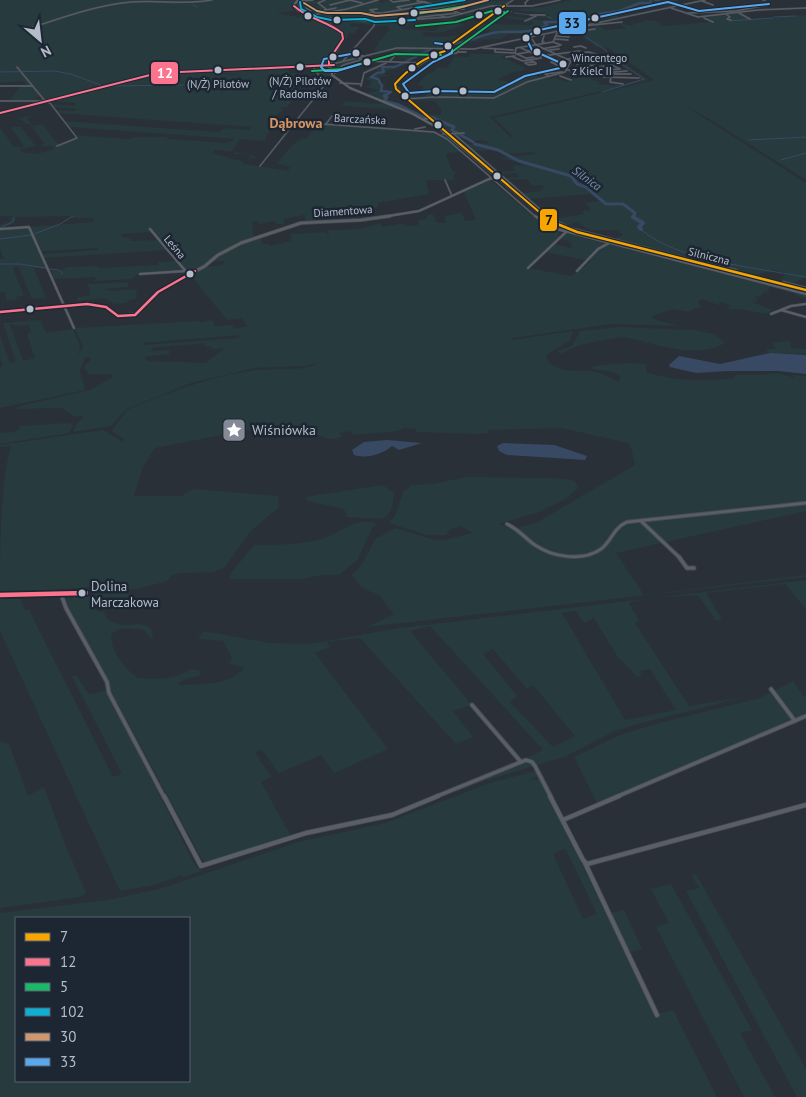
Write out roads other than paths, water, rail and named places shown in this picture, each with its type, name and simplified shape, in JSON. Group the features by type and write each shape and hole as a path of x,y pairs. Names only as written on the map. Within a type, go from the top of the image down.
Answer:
{"main road":[{"path":"298,0 294,5 297,10 340,30 343,36 331,65 333,76 340,83 429,120"},
{"path":"302,0 299,8 324,19 365,19 374,22 445,17 489,6 502,6"},
{"path":"512,0 422,62 396,83 396,89 545,220 564,230 806,291"},
{"path":"331,65 397,48 433,48 458,52 483,48 707,0"},
{"path":"671,7 707,0"},
{"path":"442,50 472,50 530,39"},
{"path":"0,113 156,74 331,65 392,49 433,48"},
{"path":"331,65 333,76"},
{"path":"404,110 429,120"},
{"name":"Diamentowa","path":"0,312 65,305 95,305 108,308 118,316 136,315 140,313 158,292 205,266 218,254 241,243 298,224 365,220 416,211 497,177"}],"street":[{"path":"33,27 59,17 120,3 188,4 212,0"},
{"path":"302,0 313,0"},
{"path":"325,0 318,3 326,10"},
{"path":"330,5 350,0 364,3"},
{"path":"313,15 378,0"},
{"path":"392,1 409,0"},
{"path":"324,13 386,13 465,0"},
{"path":"526,6 525,4 528,0"},
{"path":"502,6 526,6 560,0"},
{"path":"763,0 770,10"},
{"path":"702,1 713,5"},
{"path":"403,9 399,5 425,2 441,6 465,8"},
{"path":"687,13 734,12 766,5"},
{"path":"415,8 427,10 459,6 454,11 457,13"},
{"path":"671,7 698,17 806,8"},
{"path":"306,8 311,11 308,12"},
{"path":"324,13 321,12 336,8"},
{"path":"415,8 412,10 415,19 457,13 462,14"},
{"path":"456,8 462,11"},
{"path":"373,13 370,10 377,9"},
{"path":"386,13 391,15 413,14"},
{"path":"739,13 750,19"},
{"path":"725,14 730,16 727,18 731,20"},
{"path":"313,15 320,17"},
{"path":"440,15 445,17"},
{"path":"530,15 545,15"},
{"path":"525,21 536,16"},
{"path":"713,16 719,18"},
{"path":"702,17 713,22"},
{"path":"343,62 374,26 374,22"},
{"path":"579,32 578,28 583,26 622,22"},
{"path":"561,33 595,29"},
{"path":"571,30 579,32"},
{"path":"553,42 557,33"},
{"path":"544,36 542,42 544,43"},
{"path":"556,36 569,37"},
{"path":"530,39 535,45 550,50 560,46"},
{"path":"555,39 568,40"},
{"path":"516,53 516,48 544,43 553,42 560,46"},
{"path":"544,43 552,47"},
{"path":"495,49 495,52 516,53 560,46"},
{"path":"569,49 581,46 586,48"},
{"path":"520,47 539,56"},
{"path":"483,48 513,50"},
{"path":"545,48 572,62 567,70"},
{"path":"574,48 584,52 596,50"},
{"path":"525,58 580,51"},
{"path":"430,58 466,52"},
{"path":"577,64 596,61 579,53 584,52"},
{"path":"589,52 598,55"},
{"path":"340,83 361,85 364,73 388,62 397,53"},
{"path":"516,53 530,60"},
{"path":"565,53 571,56"},
{"path":"350,55 364,56"},
{"path":"506,57 520,56"},
{"path":"557,65 551,62 586,56"},
{"path":"514,57 522,61"},
{"path":"592,59 606,57"},
{"path":"358,58 362,60"},
{"path":"516,62 541,58"},
{"path":"575,58 581,61"},
{"path":"260,166 342,65 362,60 422,62"},
{"path":"521,64 533,62 530,60"},
{"path":"606,71 620,69 609,63"},
{"path":"312,65 320,77 333,76"},
{"path":"572,70 594,65 606,71 627,71"},
{"path":"599,67 612,65"},
{"path":"558,68 569,66"},
{"path":"586,66 595,70"},
{"path":"17,67 46,101 51,104 56,114 77,138 57,146"},
{"path":"580,71 591,68"},
{"path":"408,99 434,97 490,99 502,96 519,85 558,75 567,70 611,78 638,78"},
{"path":"572,70 571,73 585,75"},
{"path":"602,80 606,71"},
{"path":"550,76 545,74 562,72"},
{"path":"614,72 612,74 631,74"},
{"path":"594,78 595,74"},
{"path":"558,75 571,80"},
{"path":"611,78 610,82 623,84"},
{"path":"0,86 33,86"},
{"path":"0,101 46,101"},
{"path":"326,124 332,116 373,118"},
{"name":"Barczańska","path":"294,122 411,130 425,127"},
{"path":"411,130 435,132 448,139 544,224 609,244 806,291"},
{"name":"Silniczna","path":"454,133 475,155 503,176 506,181 552,219 573,229 736,270"},
{"path":"439,134 462,133"},
{"name":"Diamentowa","path":"497,177 503,176"},
{"path":"445,180 452,196"},
{"path":"0,229 29,227 74,328"},
{"name":"Leśna","path":"150,229 189,275"},
{"path":"528,268 566,232"},
{"path":"577,271 598,248 609,244"},
{"path":"140,274 186,271"},
{"path":"784,282 806,291"},
{"path":"771,314 806,304"},
{"path":"782,310 806,317"},
{"path":"507,524 516,527 538,547 552,553 574,556 590,554 601,549 617,525 806,503"},
{"path":"641,521 679,557 687,568 694,568"},
{"path":"0,594 61,594 66,608 106,680 111,697 200,866 306,833 392,815 528,760 534,765 563,820 657,1014"},
{"path":"771,689 795,721"},
{"path":"472,705 521,762"},
{"path":"563,820 806,716"},
{"path":"585,864 806,805"}],"water":[{"path":"770,353 806,355 806,374 778,371 696,373 670,367 669,365 679,356 720,364"},
{"path":"387,440 422,443 399,450 392,446 369,456 354,455 352,450 364,442"},
{"path":"503,443 554,445 587,456 585,460 507,455 499,451 497,446"}],"waterway":[{"name":"Silnica","path":"449,44 456,44 493,33 536,30 547,25 544,22 570,22 591,19 599,14 619,11 640,3 650,3 651,0"},
{"path":"193,5 197,7"},
{"path":"501,10 512,12"},
{"path":"515,13 522,14"},
{"path":"523,14 530,15"},
{"path":"547,16 552,19"},
{"path":"774,17 795,16"},
{"path":"729,21 773,18"},
{"path":"586,37 607,51"},
{"name":"Silnica","path":"385,96 391,92 381,91 382,86 378,79 371,77 377,73 384,72 382,67 395,67 431,49"},
{"path":"602,92 644,79 606,52"},
{"path":"0,72 54,71 71,74 103,86"},
{"path":"107,86 183,85"},
{"name":"Silnica","path":"385,95 387,97 384,101 399,105 425,118 431,117 454,127 452,130 473,142"},
{"path":"749,140 806,137"},
{"name":"Silnica","path":"475,144 498,150 519,161 571,176 577,184 586,187 606,204 623,204 635,213 633,217"},
{"path":"781,160 806,153"},
{"path":"34,234 60,224 73,216"},
{"name":"Silnica","path":"633,217 643,223 639,227 641,229"},
{"path":"0,228 13,222 14,218"},
{"name":"Silnica","path":"642,230 656,240 675,249 732,265"},
{"path":"0,239 31,235"},
{"path":"0,264 20,264 46,268"},
{"name":"Silnica","path":"725,266 732,265"},
{"name":"Silnica","path":"732,265 806,277"},
{"path":"50,269 59,270 63,274"}],"place":[{"name":"Wincentego z Kielc II","path":"563,64"},
{"name":"(N/Ż) Pilotów / Radomska","path":"300,67"},
{"name":"(N/Ż) Pilotów","path":"218,70"},
{"name":"Wiśniówka","path":"234,430"},
{"name":"Dolina Marczakowa","path":"82,593"}],"district":[{"name":"Dąbrowa","path":"296,123"}]}
